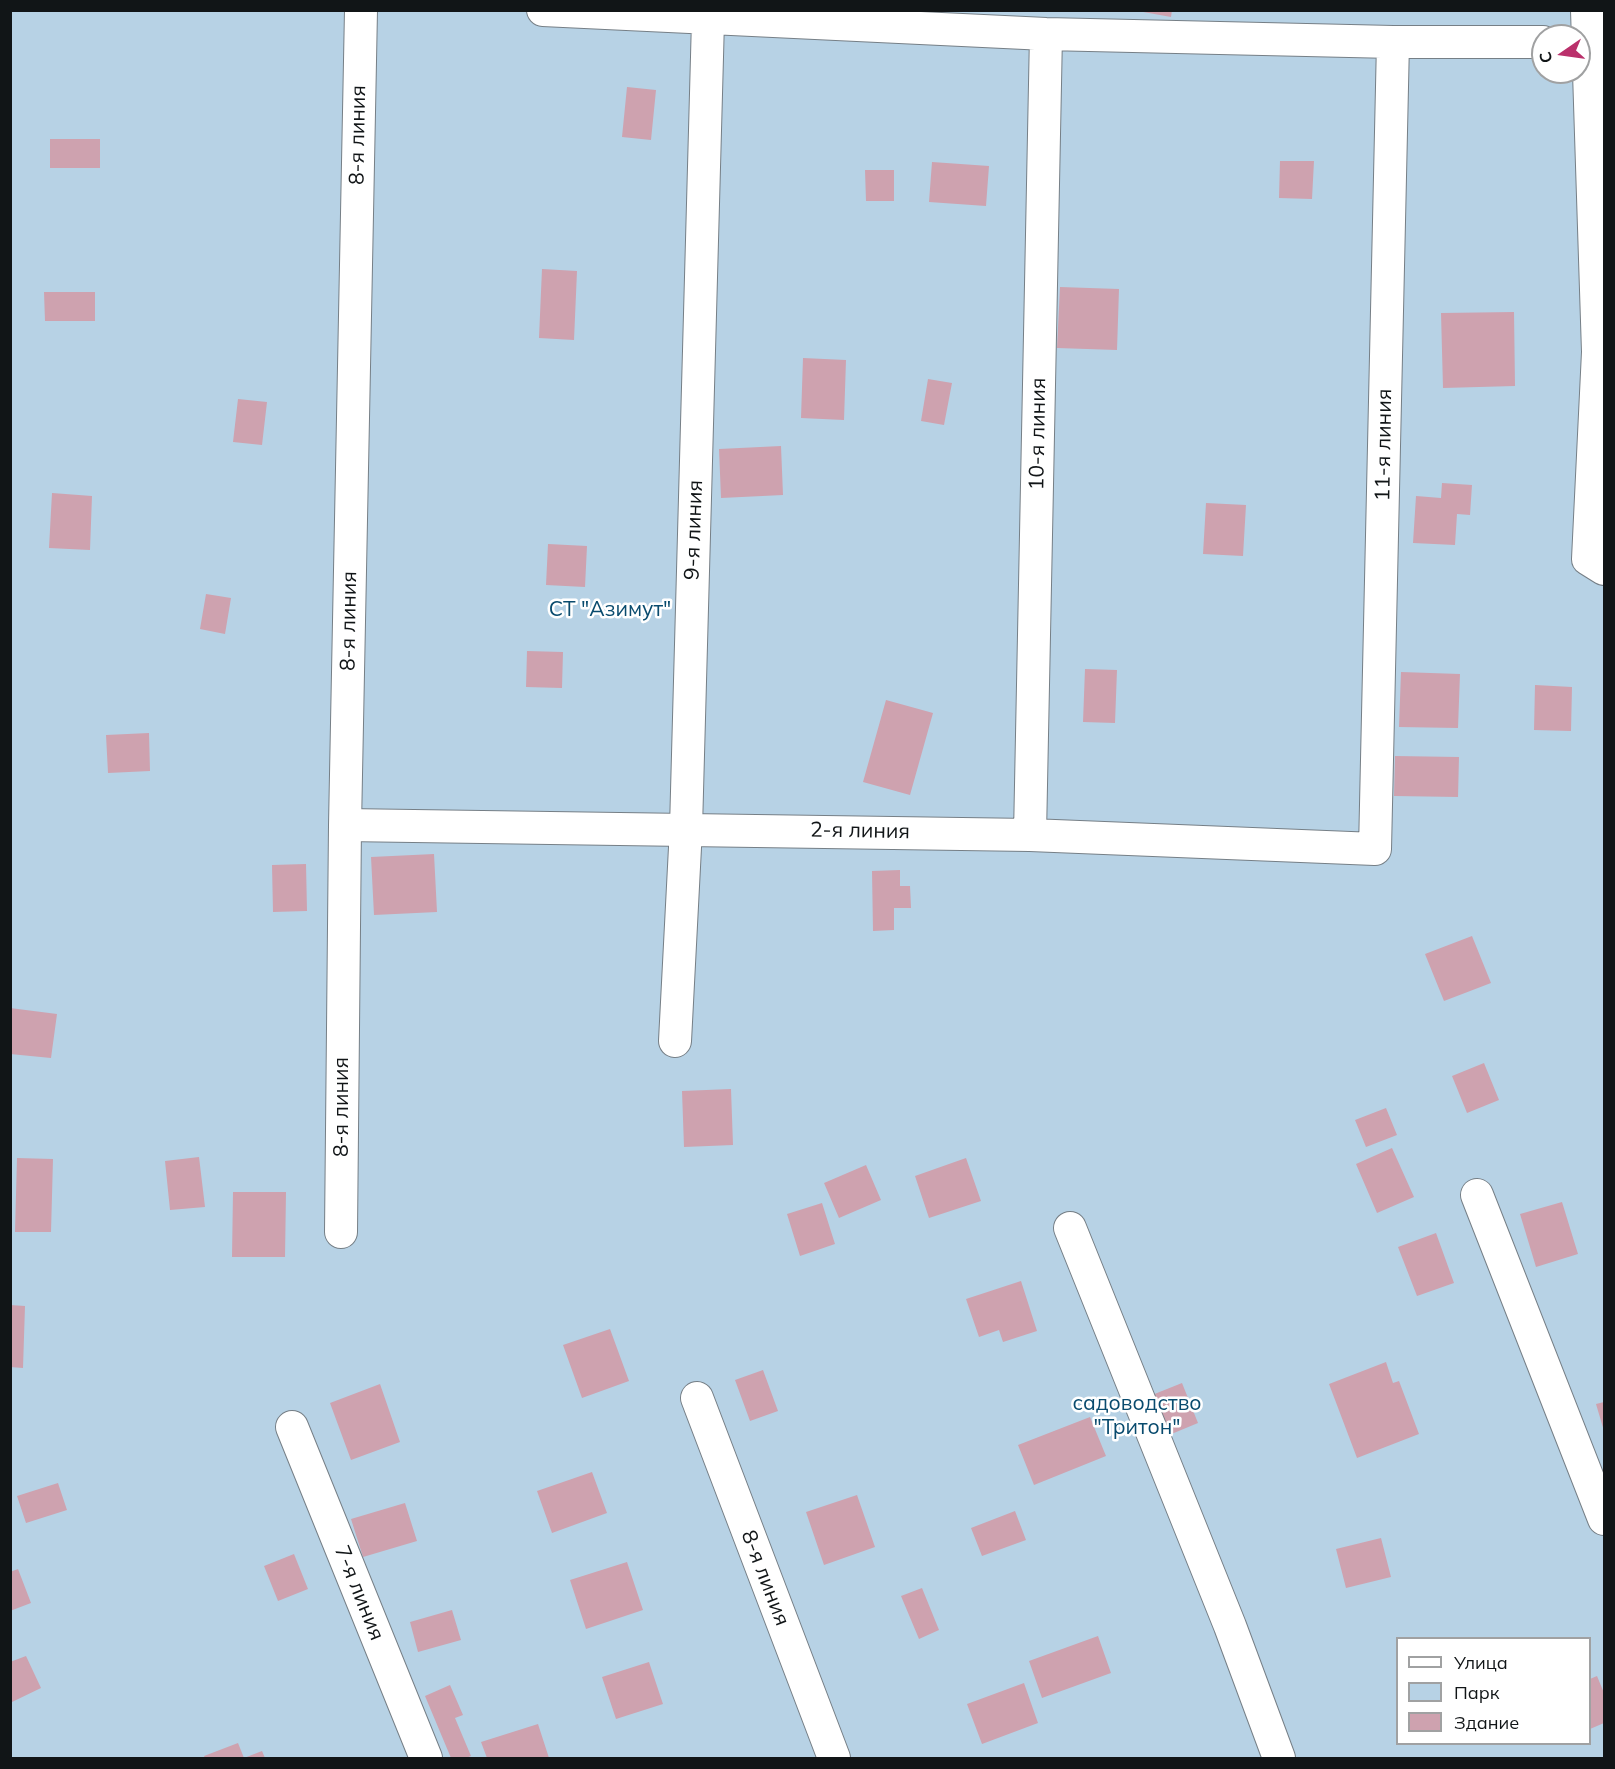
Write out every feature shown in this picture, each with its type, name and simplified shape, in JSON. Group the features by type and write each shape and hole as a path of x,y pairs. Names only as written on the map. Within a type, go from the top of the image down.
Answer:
{"street":[{"name":"8-я линия","path":"341,1232 345,825 361,10"},
{"path":"543,10 708,20 1046,34 1393,42 1531,42"},
{"name":"9-я линия","path":"675,1041 686,828 708,20"},
{"name":"10-я линия","path":"1030,835 1046,34"},
{"name":"11-я линия","path":"1375,849 1393,42"},
{"path":"1585,84 1601,353 1588,559 1605,569"},
{"name":"2-я линия","path":"345,825 686,828 1030,835 1375,849"},
{"path":"1477,1195 1605,1519"},
{"path":"1070,1228 1225,1615 1279,1758"},
{"name":"8-я линия","path":"697,1398 834,1758"},
{"name":"7-я линия","path":"292,1427 426,1758"}],"green space":[{"name":"СТ \"Азимут\"","path":"11,11 1604,11 1604,1758 11,1758"}],"building":[{"path":"1132,10 1172,10 1171,17"},
{"path":"627,87 656,90 651,140 622,137"},
{"path":"50,139 100,139 100,168 50,168"},
{"path":"1280,161 1314,161 1312,199 1279,198"},
{"path":"932,162 989,166 986,206 929,202"},
{"path":"865,170 894,170 894,201 866,201"},
{"path":"542,269 577,271 574,340 539,338"},
{"path":"1060,287 1119,289 1117,350 1057,348"},
{"path":"44,292 95,292 95,321 45,321"},
{"path":"1514,312 1515,386 1443,388 1441,313"},
{"path":"803,358 846,360 844,420 801,418"},
{"path":"928,379 952,383 944,425 921,421"},
{"path":"238,399 267,402 262,445 233,442"},
{"path":"781,446 783,495 721,498 719,449"},
{"path":"1442,483 1472,485 1470,515 1457,514 1455,545 1413,543 1416,496 1441,498"},
{"path":"52,493 92,496 90,550 49,548"},
{"path":"1206,503 1246,505 1243,556 1203,554"},
{"path":"548,544 587,546 585,587 546,585"},
{"path":"206,594 231,598 225,634 200,629"},
{"path":"527,651 563,652 562,688 526,687"},
{"path":"1085,669 1117,670 1115,723 1083,722"},
{"path":"1401,672 1460,674 1458,728 1399,727"},
{"path":"1535,685 1572,687 1571,731 1534,730"},
{"path":"886,700 933,713 910,795 863,782"},
{"path":"149,733 150,771 108,773 106,735"},
{"path":"1395,756 1459,757 1458,797 1394,796"},
{"path":"434,854 437,912 374,915 371,857"},
{"path":"306,864 307,911 273,912 272,865"},
{"path":"900,870 900,886 910,886 911,908 894,908 894,930 873,931 872,871"},
{"path":"1472,936 1491,983 1444,1001 1425,954"},
{"path":"10,1008 57,1014 51,1058 10,1054"},
{"path":"1484,1063 1499,1100 1467,1113 1452,1076"},
{"path":"731,1089 733,1145 684,1147 682,1091"},
{"path":"1386,1108 1397,1135 1366,1147 1355,1120"},
{"path":"1392,1148 1414,1197 1377,1213 1356,1164"},
{"path":"199,1157 205,1207 170,1210 165,1161"},
{"path":"17,1158 53,1159 51,1232 15,1232"},
{"path":"966,1158 981,1201 929,1218 915,1176"},
{"path":"866,1165 881,1200 839,1218 824,1183"},
{"path":"233,1192 286,1192 285,1257 232,1257"},
{"path":"1562,1202 1578,1254 1536,1267 1520,1214"},
{"path":"822,1203 835,1244 800,1256 787,1214"},
{"path":"1436,1233 1454,1283 1417,1296 1398,1247"},
{"path":"1021,1281 1037,1331 1003,1342 999,1330 979,1337 966,1299"},
{"path":"10,1305 25,1306 23,1368 10,1367"},
{"path":"610,1329 629,1381 582,1398 563,1345"},
{"path":"1386,1362 1393,1383 1399,1381 1419,1434 1357,1458 1329,1384"},
{"path":"763,1370 778,1411 750,1421 735,1380"},
{"path":"1182,1383 1198,1423 1169,1435 1152,1395"},
{"path":"380,1384 400,1442 351,1460 330,1403"},
{"path":"1604,1402 1604,1431 1596,1404"},
{"path":"1090,1417 1106,1456 1034,1485 1018,1445"},
{"path":"592,1472 607,1513 552,1533 537,1491"},
{"path":"58,1483 67,1510 26,1523 17,1496"},
{"path":"857,1495 875,1547 824,1565 806,1512"},
{"path":"405,1503 417,1541 363,1557 351,1519"},
{"path":"1015,1511 1026,1540 982,1556 971,1528"},
{"path":"1381,1538 1391,1577 1346,1588 1336,1549"},
{"path":"294,1554 308,1589 278,1601 264,1566"},
{"path":"627,1562 643,1610 586,1629 570,1580"},
{"path":"18,1569 31,1603 10,1611 10,1572"},
{"path":"922,1588 939,1630 919,1639 901,1596"},
{"path":"452,1610 461,1640 418,1652 410,1622"},
{"path":"1098,1636 1111,1673 1042,1698 1029,1661"},
{"path":"26,1656 41,1688 12,1702 10,1662"},
{"path":"649,1662 663,1704 616,1719 602,1677"},
{"path":"1597,1676 1604,1693 1604,1723 1591,1729 1591,1679"},
{"path":"1024,1683 1038,1723 982,1744 967,1704"},
{"path":"450,1685 463,1715 455,1718 471,1756 466,1758 451,1758 425,1696"},
{"path":"538,1724 549,1758 487,1758 481,1742"},
{"path":"238,1743 244,1758 205,1758 204,1756"},
{"path":"262,1751 265,1758 244,1758"}],"park label":[{"name":"садоводство \"Тритон\"","path":"1137,1416"}]}
